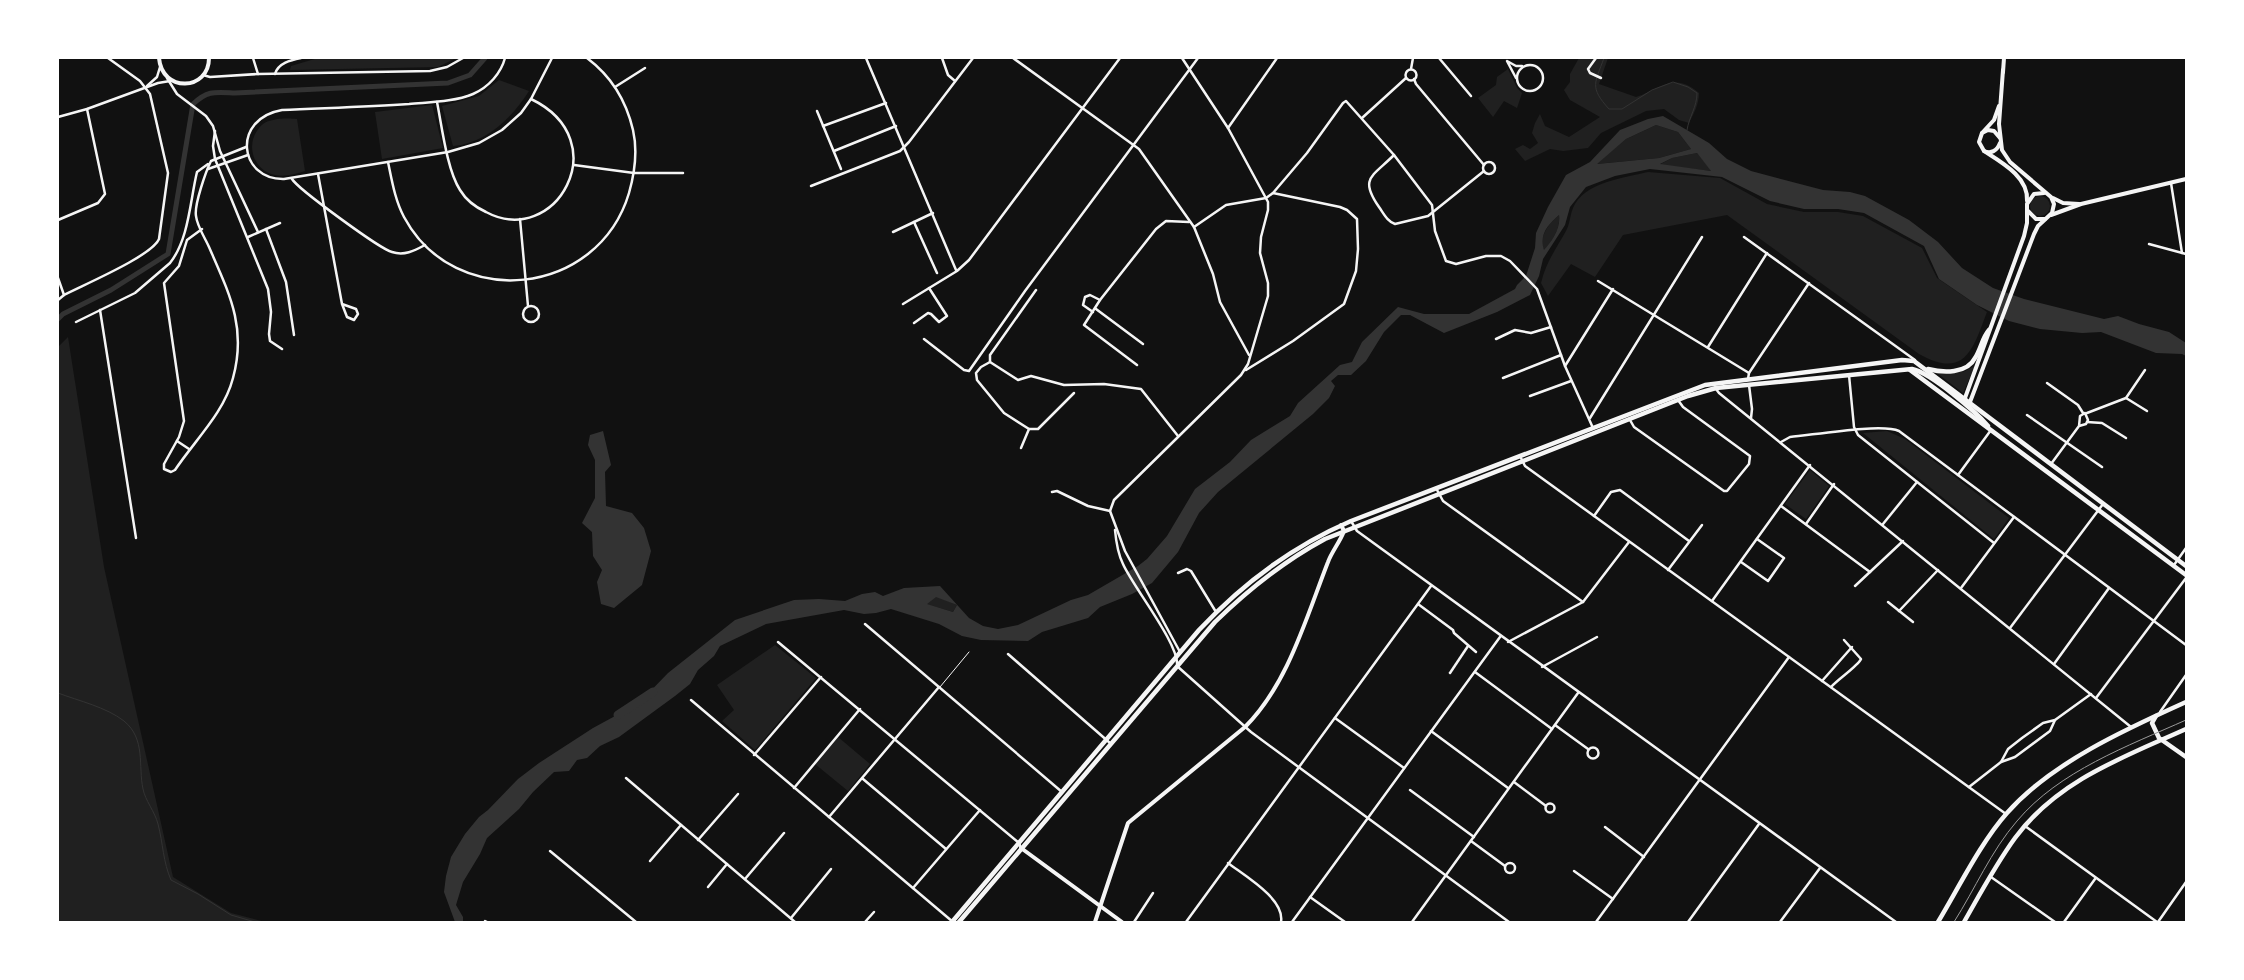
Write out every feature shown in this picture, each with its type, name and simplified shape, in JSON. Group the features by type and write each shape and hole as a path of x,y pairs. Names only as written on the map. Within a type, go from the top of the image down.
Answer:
{"main road":[{"path":"159,58 160,66 166,76 171,81 178,83 189,83 203,75 207,69 209,58"},
{"path":"2004,58 2000,140 2002,150 2008,160 2047,194 2061,203 2081,204"},
{"path":"1965,398 2025,231 2027,192 2023,182 1984,151 1979,142 1982,133 1992,123 1998,110 2003,70"},
{"path":"1982,133 1991,130 1996,133 2000,140"},
{"path":"1984,151 1996,150 2000,140"},
{"path":"2027,210 2036,219 2048,217 2081,204 2186,179"},
{"path":"2027,204 2034,194 2047,194"},
{"path":"1968,403 2035,231 2048,217 2054,206 2047,194"},
{"path":"1924,367 1947,371 1969,366 1976,357 1984,336 1990,327"},
{"path":"953,922 1216,612 1287,555 1351,521 1436,488 1595,433 1678,400 1716,388 1749,382 1902,360 1914,361 1965,398 1990,428"},
{"path":"959,922 1062,792 1157,688 1178,658 1188,652 1228,609 1282,565 1310,548 1353,527 1438,494 1592,427 1676,395 1714,383 1915,369 1968,403 2052,464 2186,566"},
{"path":"1908,370 1918,374 2099,508 2186,576"},
{"path":"1341,526 1344,531"},
{"path":"1095,922 1128,823 1245,727 1260,711 1281,676 1329,560 1344,531"},
{"path":"1938,922 2006,814 2028,792 2054,773 2131,727 2186,702"},
{"path":"2158,714 2152,726 2162,740 2186,758"},
{"path":"1964,922 2005,853 2025,826 2050,802 2074,783 2106,765 2186,729"},
{"path":"1020,845 1122,922"}],"street":[{"path":"58,300 64,295 135,259 158,242 168,173 157,119 150,94 146,88 108,58"},
{"path":"253,58 258,74"},
{"path":"274,74 283,64 301,58"},
{"path":"203,75 210,77 258,74 435,70 447,67 462,58"},
{"path":"505,58 496,77 481,90 466,96 437,102 276,111 263,116 252,128 246,140 248,155 256,168 267,176 278,179 292,179 474,146 502,130 521,113 531,99 552,58"},
{"path":"388,162 400,210 407,222 425,245 447,262 466,272 494,280 527,280 560,271 581,259 601,243 609,233 622,211 634,172 636,154 634,135 624,103 615,87 587,58"},
{"path":"866,58 957,271"},
{"path":"942,58 948,75 955,81"},
{"path":"811,186 900,151 973,58"},
{"path":"1013,58 1133,143 1144,155 1194,227 1214,274 1220,302 1249,355"},
{"path":"902,304 957,271 969,260 1120,58"},
{"path":"1182,58 1228,128 1266,198 1268,210 1261,237 1260,253 1268,283 1268,296 1260,328 1244,371"},
{"path":"924,339 964,370 969,371 1133,143 1198,58"},
{"path":"1228,128 1277,58"},
{"path":"1411,69 1413,58"},
{"path":"1439,58 1471,96"},
{"path":"1596,58 1588,69 1594,76 1601,78"},
{"path":"1506,59 1516,66 1535,66 1541,72 1542,80 1538,87 1531,91 1523,89 1506,59"},
{"path":"1517,78 1519,70 1526,65"},
{"path":"146,88 157,77 160,66"},
{"path":"615,87 645,68"},
{"path":"1362,118 1406,78 1406,71 1411,69"},
{"path":"1411,69 1416,74 1414,79 1416,84 1484,165 1484,171"},
{"path":"157,77 160,83"},
{"path":"1406,78 1414,79"},
{"path":"58,117 171,81 176,93 208,118 215,131 222,156 258,232"},
{"path":"176,93 178,83"},
{"path":"437,102 454,179 466,198 489,214 499,218 520,219 540,212 558,200 570,180 574,165 573,147 566,127 549,109 531,99"},
{"path":"1194,227 1226,205 1266,198 1273,193 1307,153 1345,100 1394,155 1432,205 1438,244 1446,261 1456,264 1491,255 1501,256 1510,261 1538,290 1561,356 1595,433"},
{"path":"823,126 886,103"},
{"path":"58,220 98,203 104,194 87,109"},
{"path":"817,111 841,168"},
{"path":"834,151 896,126"},
{"path":"215,131 213,146 215,159 268,289 271,312 270,341 282,349"},
{"path":"76,322 135,293 174,258 185,230 197,172 215,159 246,147"},
{"path":"208,168 248,155"},
{"path":"1394,155 1372,177 1368,184 1371,196 1388,221 1399,224 1422,218 1434,211 1484,171"},
{"path":"1484,165 1491,162 1495,168 1490,174 1484,171"},
{"path":"202,229 187,240 179,266 164,283 184,421 177,441 164,464 166,470 171,472 175,470 225,400 233,379 239,343 236,316 230,296 202,229 196,218 196,210 209,164"},
{"path":"574,165 634,172 683,173"},
{"path":"318,174 342,304 347,317 352,320 356,317 356,309 342,304"},
{"path":"292,179 390,252 407,253 425,245"},
{"path":"2171,183 2182,253"},
{"path":"1273,193 1340,207 1353,215 1358,226 1356,271 1347,299 1340,307 1293,341 1244,371 1114,500 1110,511 1119,554 1142,598 1155,616 1178,658 1245,727 1367,819 1509,922"},
{"path":"894,232 933,213"},
{"path":"520,219 528,306 524,310 523,315 526,320 534,322 538,319 539,312 536,307 528,306"},
{"path":"1138,365 1084,326 1100,300 1162,223 1171,220 1190,223"},
{"path":"914,222 937,273"},
{"path":"248,237 280,224"},
{"path":"266,229 286,282 294,334"},
{"path":"1589,419 1702,237"},
{"path":"1744,237 1924,367"},
{"path":"2149,244 2186,254"},
{"path":"1708,346 1767,253"},
{"path":"58,278 64,295"},
{"path":"1598,281 1654,313 1749,373"},
{"path":"1751,418 1749,373 1809,283"},
{"path":"914,323 928,313 939,322 946,316 929,288"},
{"path":"1565,366 1613,289"},
{"path":"990,362 990,355 1036,290"},
{"path":"1093,312 1083,305 1085,297 1090,295 1100,300"},
{"path":"1096,309 1143,344"},
{"path":"100,310 136,538"},
{"path":"1496,339 1515,330 1531,333 1551,327"},
{"path":"1901,349 1902,360"},
{"path":"1504,378 1561,356"},
{"path":"990,362 1018,380 1031,376 1064,385 1104,384 1141,389 1178,436"},
{"path":"990,362 977,371 977,380 1004,413 1030,429 1038,429 1074,393"},
{"path":"2079,426 2078,419 2085,413 2126,398 2145,370"},
{"path":"1849,375 1855,430 1994,543"},
{"path":"1530,396 1571,381"},
{"path":"1714,383 1719,394 1834,484 2131,727"},
{"path":"2047,383 2078,405 2085,413 2087,422"},
{"path":"1628,414 1629,420 1634,427 1724,491 1730,490 1751,460 1748,454 1684,407 1676,395"},
{"path":"2126,398 2146,411"},
{"path":"2027,415 2102,467"},
{"path":"2052,464 2079,426 2087,422 2102,423 2126,438"},
{"path":"1958,475 1990,428"},
{"path":"1021,448 1030,429"},
{"path":"1781,442 1790,437 1855,430 1894,429 2186,645"},
{"path":"177,441 189,449"},
{"path":"1521,458 1525,466 2006,814"},
{"path":"1712,601 1810,465"},
{"path":"1883,524 1917,482"},
{"path":"1806,524 1834,484"},
{"path":"1436,488 1443,501 1583,602"},
{"path":"1594,516 1611,492 1620,490 1689,541"},
{"path":"1052,492 1056,491 1088,506 1110,511"},
{"path":"2010,628 2103,503"},
{"path":"1781,506 1870,572"},
{"path":"1961,588 2014,517"},
{"path":"1351,521 1353,527 1500,637 1896,922"},
{"path":"1668,570 1702,525"},
{"path":"1114,526 1178,658"},
{"path":"1740,562 1768,581 1784,558 1757,539"},
{"path":"1508,642 1583,602 1629,541"},
{"path":"1855,586 1903,541"},
{"path":"2174,565 2186,548"},
{"path":"1119,554 1125,551"},
{"path":"1178,573 1187,569 1191,571 1216,612"},
{"path":"1899,611 1938,570"},
{"path":"2096,698 2154,622 2186,576"},
{"path":"1186,922 1431,586"},
{"path":"2054,664 2110,588"},
{"path":"1888,602 1912,622"},
{"path":"1418,604 1453,630 1476,652"},
{"path":"865,624 1062,792"},
{"path":"1292,922 1500,637"},
{"path":"1542,667 1597,637"},
{"path":"1831,687 1842,675 1860,662 1859,655 1844,640"},
{"path":"778,642 1020,845"},
{"path":"1450,673 1468,646"},
{"path":"1822,681 1852,648"},
{"path":"1178,658 1188,652"},
{"path":"1008,654 1108,741"},
{"path":"1596,922 1789,657"},
{"path":"1475,672 1552,729"},
{"path":"2158,714 2186,675"},
{"path":"754,754 821,677"},
{"path":"830,817 939,687"},
{"path":"1412,922 1578,693"},
{"path":"2001,762 2008,749 2022,738 2043,723 2055,720 2091,694"},
{"path":"691,700 953,922"},
{"path":"794,788 860,709"},
{"path":"1335,718 1404,768"},
{"path":"1969,787 2001,762 2015,757 2050,731 2055,720"},
{"path":"1555,725 1588,749"},
{"path":"1431,731 1509,789"},
{"path":"1591,747 1596,748 1598,751 1597,756 1592,758 1588,756 1588,749 1591,747"},
{"path":"626,778 796,922"},
{"path":"863,779 946,849"},
{"path":"1514,782 1546,806"},
{"path":"1410,790 1474,836"},
{"path":"698,840 738,794"},
{"path":"913,888 980,810"},
{"path":"1688,922 1759,824"},
{"path":"650,861 682,825"},
{"path":"2025,826 2095,879 2157,922 2186,882"},
{"path":"1605,827 1644,857"},
{"path":"745,880 784,833"},
{"path":"1471,841 1506,866"},
{"path":"550,851 636,922"},
{"path":"1228,863 1271,896 1280,910 1281,922"},
{"path":"708,887 727,864"},
{"path":"1780,922 1820,868"},
{"path":"790,918 831,869"},
{"path":"1574,871 1613,899"},
{"path":"1991,877 2055,922"},
{"path":"2064,922 2095,879"},
{"path":"1134,922 1153,892"},
{"path":"1310,897 1345,922"},
{"path":"865,922 874,912"}],"lane":[{"path":"939,687 969,652"}],"shaded area":[{"path":"318,58 456,58 438,67 290,70 291,66"},
{"path":"1579,58 1608,58 1599,84 1636,97 1674,82 1690,87 1699,93 1699,97 1689,123 1679,120 1664,109 1646,111 1601,133 1588,148 1563,151 1550,149 1525,161 1515,149 1523,145 1530,149 1538,143 1532,133 1540,114 1545,126 1569,137 1600,117 1570,100 1564,90 1570,82 1570,74"},
{"path":"1508,69 1517,88 1522,93 1517,108 1504,101 1493,117 1478,98 1496,85 1497,77"},
{"path":"499,80 529,91 515,111 497,128 476,140 453,146 442,106 479,96"},
{"path":"432,105 443,148 382,159 375,112"},
{"path":"1663,116 1709,143 1727,159 1751,171 1823,190 1850,192 1865,196 1909,220 1938,242 1962,268 1993,288 2024,299 2104,319 2118,316 2169,332 2186,343 2186,356 2182,354 2156,353 2101,332 2082,333 2040,329 2009,321 1977,305 1939,279 1924,246 1864,213 1838,209 1804,209 1770,201 1722,177 1650,169 1615,176 1586,187 1570,207 1565,225 1543,259 1539,276 1530,295 1497,312 1444,333 1410,315 1401,315 1384,332 1366,361 1351,375 1338,375 1331,381 1335,386 1329,398 1313,414 1218,492 1199,513 1178,552 1152,583 1132,594 1100,607 1088,618 1042,632 1028,641 981,640 962,636 939,624 891,609 864,614 844,610 766,624 720,646 714,656 698,670 690,684 619,737 600,746 587,758 577,760 569,771 554,772 533,792 519,809 487,838 480,854 463,882 456,905 463,917 463,922 455,922 444,892 446,876 451,857 465,834 479,817 518,779 539,763 593,728 639,703 668,673 735,620 794,600 845,601 862,594 875,592 883,596 904,588 940,586 969,618 983,626 998,629 1018,625 1071,600 1088,595 1147,559 1167,536 1195,489 1230,462 1251,440 1290,416 1298,403 1340,365 1352,362 1362,342 1398,307 1424,314 1469,314 1515,289 1526,276 1535,248 1536,233 1566,175 1590,162 1620,130 1648,119","holes":["1656,125 1678,132 1691,149 1659,158 1597,164 1626,139","1697,153 1711,171 1660,164 1672,158","1559,215 1559,225 1553,238 1544,250 1543,239 1548,226","936,597 957,605 953,612 927,604"]},
{"path":"297,119 305,171 283,176 267,172 260,167 253,154 253,138 263,124 275,120"},
{"path":"1656,125 1678,132 1691,149 1659,158 1596,164 1626,139"},
{"path":"1697,153 1712,171 1659,165 1672,158"},
{"path":"1648,172 1720,178 1767,204 1804,212 1838,212 1863,216 1922,248 1937,278 1987,312 1977,338 1965,357 1957,362 1947,364 1919,354 1727,215 1623,235 1595,277 1571,264 1548,296 1541,283 1543,275 1567,228 1578,199 1586,192 1606,182"},
{"path":"2040,196 2047,199 2050,206 2047,213 2040,216 2033,213 2030,206 2033,199"},
{"path":"1559,215 1557,230 1544,251 1544,235 1551,223"},
{"path":"68,337 104,567 173,877 231,913 265,922 58,922 58,347"},
{"path":"1975,366 1963,393 1937,373 1963,372"},
{"path":"603,431 611,465 605,472 606,506 632,513 644,528 651,551 642,585 614,608 601,604 597,582 602,570 593,556 592,532 582,523 595,498 595,460 588,445 590,435"},
{"path":"1887,431 1905,439 2009,518 1994,539 1863,433"},
{"path":"1810,470 1829,486 1806,519 1785,504"},
{"path":"936,596 957,605 953,612 926,604"},
{"path":"775,645 816,678 755,750 722,721 734,710 717,685"},
{"path":"838,737 870,764 848,791 815,764"}],"waterway":[{"path":"58,319 63,314 111,290 168,254 193,104 203,96 217,92 235,93 448,83 470,75 485,58"},
{"path":"1604,58 1596,79 1596,90 1609,109 1622,109 1652,90 1673,82 1688,87 1697,93 1696,103 1687,130"},
{"path":"618,715 653,692"},
{"path":"58,693 117,716 131,728 136,736 140,753 144,793 158,824 166,866 171,880 198,894 231,915 255,922"}],"railway":[{"path":"1954,922 1999,845 2017,821 2034,803 2053,788 2096,761 2186,720"}]}
